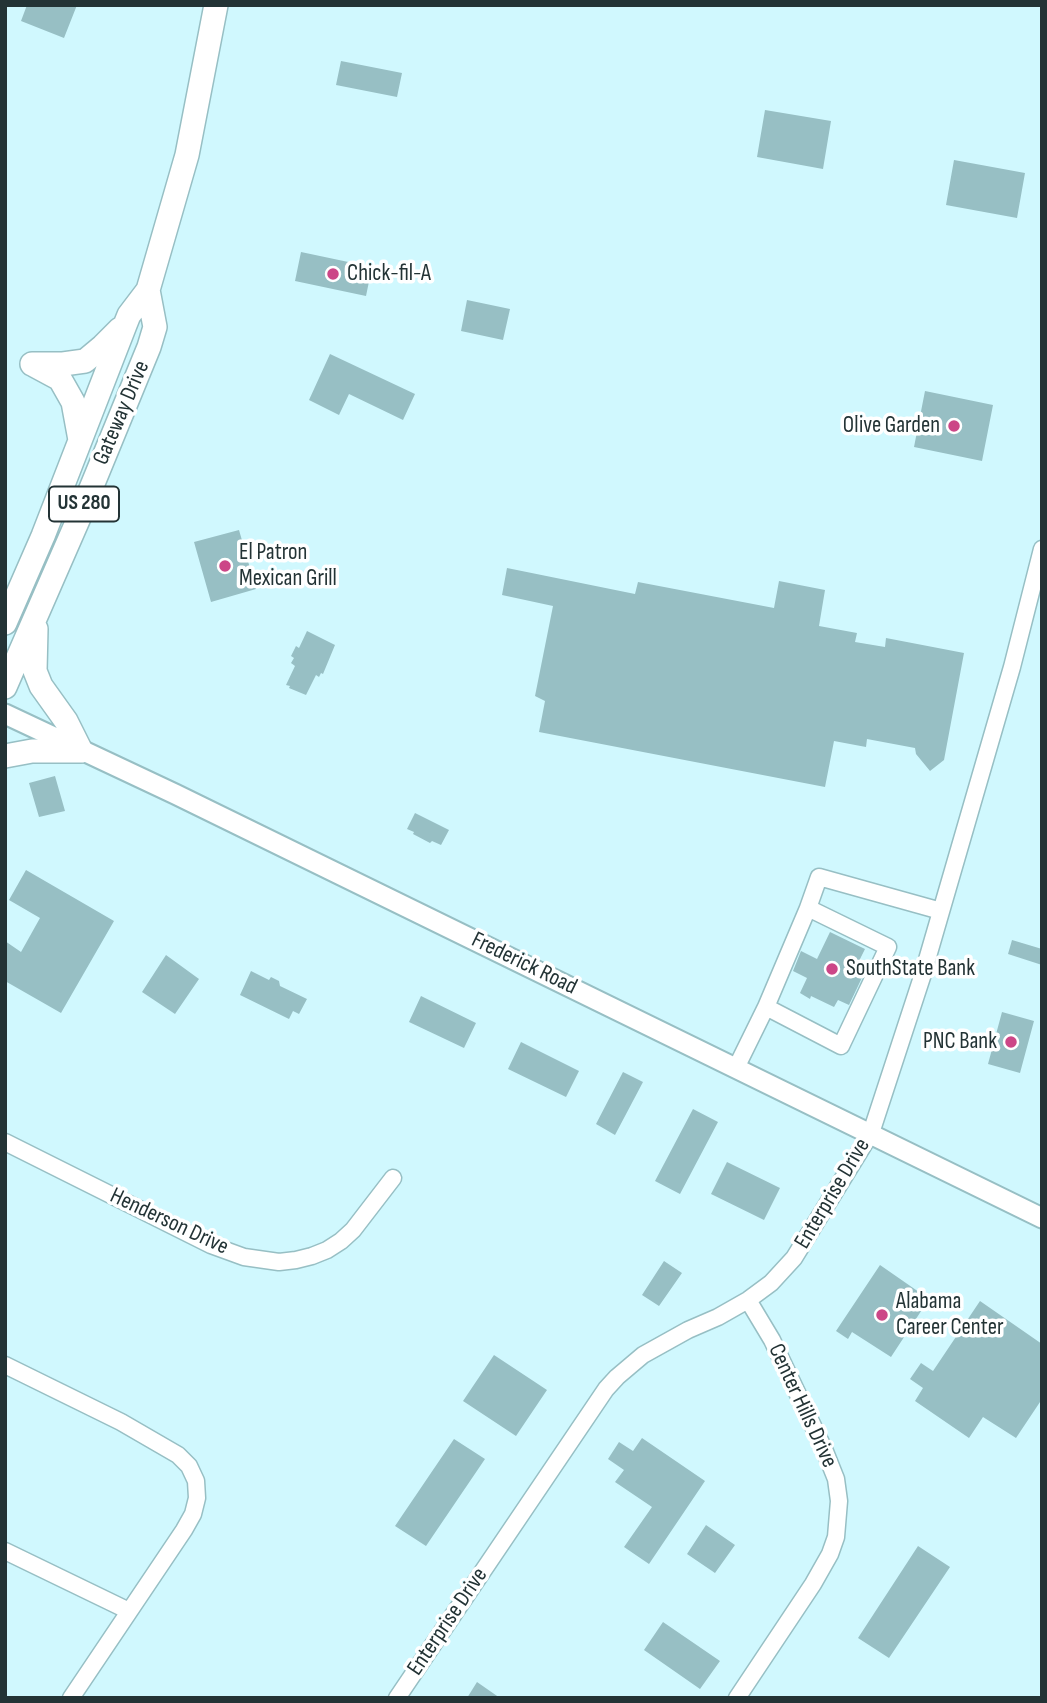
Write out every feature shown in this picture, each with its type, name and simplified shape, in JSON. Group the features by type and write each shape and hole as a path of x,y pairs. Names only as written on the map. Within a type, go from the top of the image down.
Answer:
{"highway":[{"name":"Gateway Drive","path":"5,623 129,315 148,290 187,155 216,5"},
{"name":"Gateway Drive","path":"5,687 149,347 155,327 148,290"},
{"path":"80,440 73,402 60,379 32,364 63,365 85,361 125,325"},
{"path":"5,756 32,751 81,751 66,721 41,686 35,671 34,648 38,612"}],"main road":[{"name":"Frederick Road","path":"5,714 175,794 1042,1218"}],"street":[{"name":"Enterprise Drive","path":"397,1698 606,1389 643,1355 718,1317 771,1283 794,1258 870,1133 922,977 1008,681 1042,549"},
{"path":"736,1068 766,1007 820,877 941,911"},
{"path":"766,1007 841,1046 888,947 808,908"},
{"name":"Henderson Drive","path":"5,1142 211,1245 244,1257 279,1262 312,1256 341,1241 353,1230 393,1178"},
{"name":"Center Hills Drive","path":"737,1698 830,1554 839,1501 836,1479 824,1449 772,1340 748,1300"},
{"path":"5,1365 121,1422 177,1455 190,1466 196,1481 197,1498 193,1514 184,1530 71,1698"},
{"path":"5,1551 129,1611"}],"building":[{"path":"27,5 77,5 64,38 21,21"},
{"path":"341,61 402,73 397,97 336,85"},
{"path":"765,110 831,121 823,169 757,157"},
{"path":"954,160 1025,173 1017,218 946,205"},
{"name":"Chick-fil-A","path":"301,252 372,267 366,296 295,281"},
{"path":"467,300 510,309 503,340 461,331"},
{"path":"330,354 415,394 403,420 349,394 339,415 309,400"},
{"name":"Olive Garden","path":"925,391 993,405 982,461 914,447"},
{"name":"El Patron Mexican Grill","path":"239,530 256,589 211,602 194,542"},
{"path":"507,568 635,594 638,582 774,608 779,581 825,590 819,626 857,633 855,642 885,647 886,638 964,653 944,760 930,771 916,754 915,748 867,739 866,747 834,741 825,787 539,732 545,701 535,696 553,606 502,595"},
{"path":"307,631 335,645 323,674 319,677 316,675 306,695 286,685 295,666 291,663 294,658 291,656 296,646 299,648"},
{"path":"55,776 65,811 39,817 29,783"},
{"path":"415,813 449,830 441,845 432,841 430,843 407,829"},
{"path":"26,870 114,921 61,1013 5,981 5,941 21,952 40,918 9,900"},
{"name":"SouthState Bank","path":"830,932 865,949 859,961 868,965 849,1005 838,1000 834,1007 800,993 807,978 793,971 801,951 817,959"},
{"path":"1012,940 1042,949 1042,965 1008,954"},
{"path":"166,955 199,979 175,1014 142,992"},
{"path":"251,971 269,980 271,977 279,981 280,986 307,999 299,1014 293,1011 289,1019 240,995"},
{"path":"421,996 476,1023 464,1048 409,1022"},
{"name":"PNC Bank","path":"1002,1012 1034,1021 1020,1073 988,1064"},
{"path":"521,1042 579,1071 566,1097 508,1069"},
{"path":"623,1072 643,1082 615,1135 596,1124"},
{"path":"693,1109 718,1122 680,1194 655,1181"},
{"path":"727,1162 780,1188 764,1220 711,1194"},
{"path":"664,1261 682,1273 659,1306 642,1295"},
{"name":"Alabama Career Center","path":"880,1265 929,1299 891,1357 852,1332 848,1339 836,1331"},
{"path":"980,1301 1042,1344 1042,1399 1016,1438 983,1417 969,1438 915,1401 923,1388 910,1379 921,1363 933,1371"},
{"path":"494,1355 547,1390 516,1436 463,1401"},
{"path":"642,1438 705,1481 649,1564 624,1547 652,1507 615,1482 624,1470 608,1459 619,1442 633,1451"},
{"path":"454,1439 485,1459 426,1546 395,1526"},
{"path":"706,1525 735,1545 715,1573 687,1554"},
{"path":"918,1546 950,1567 889,1658 858,1638"},
{"path":"663,1622 720,1661 700,1689 644,1650"},
{"path":"477,1682 500,1698 467,1698"}],"place":[{"name":"Chick-fil-A","path":"333,274"},
{"name":"Olive Garden","path":"954,426"},
{"name":"El Patron Mexican Grill","path":"225,566"},
{"name":"SouthState Bank","path":"832,969"},
{"name":"PNC Bank","path":"1011,1042"},
{"name":"Alabama Career Center","path":"882,1315"}]}
